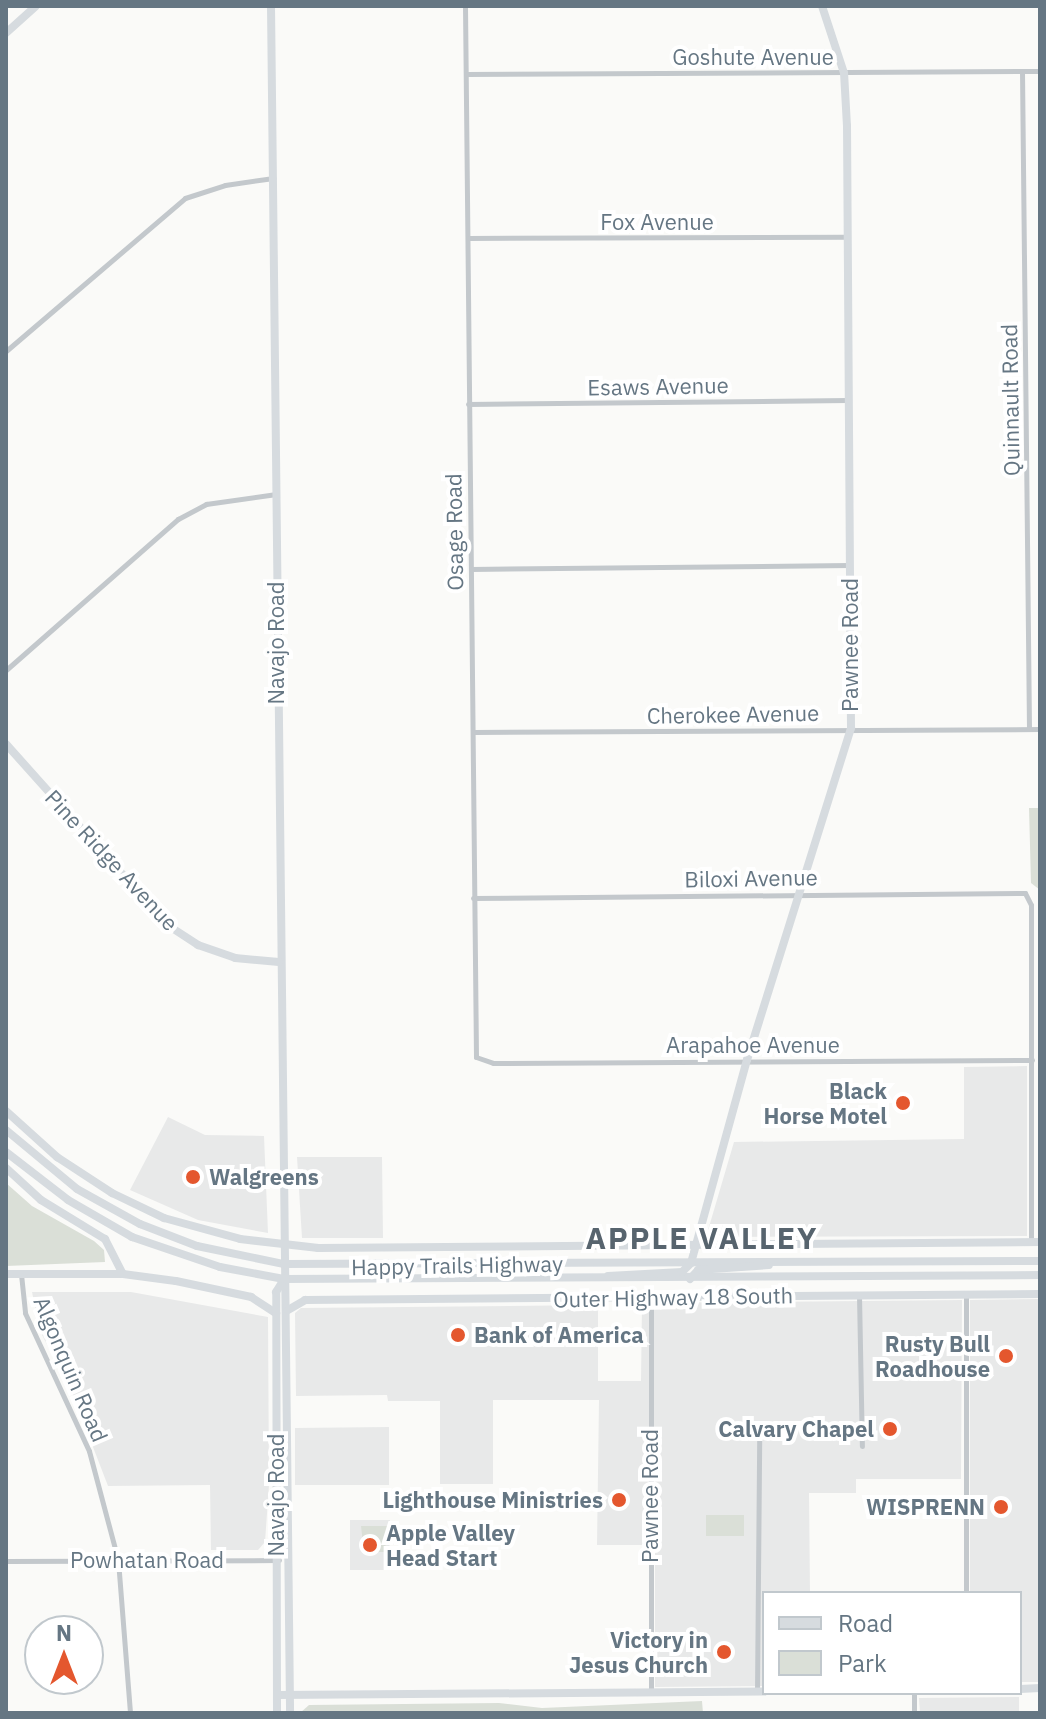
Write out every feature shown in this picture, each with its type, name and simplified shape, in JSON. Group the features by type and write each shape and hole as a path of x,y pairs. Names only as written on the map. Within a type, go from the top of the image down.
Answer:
{"main road":[{"path":"6,33 36,6"},
{"name":"Navajo Road","path":"271,6 279,962 283,1245 284,1279 288,1292 290,1713"},
{"name":"Pawnee Road","path":"691,1263 693,1244 747,1060 851,728 844,73 822,6"},
{"name":"Pine Ridge Avenue","path":"6,744 169,926 198,945 235,958 279,962"},
{"path":"6,1111 57,1157 141,1208 212,1234 283,1245 1036,1242"},
{"name":"Happy Trails Highway","path":"6,1130 77,1189 140,1224 197,1246 284,1264 1040,1261"},
{"name":"Happy Trails Highway","path":"6,1152 68,1200 132,1237 220,1267 284,1279 1040,1275"},
{"path":"6,1168 41,1200 105,1239 123,1274"},
{"path":"600,1279 616,1273 682,1272 691,1263"},
{"path":"690,1297 690,1279 698,1270 762,1268 773,1263"},
{"path":"6,1274 123,1274 251,1297 276,1292 284,1279"},
{"name":"Navajo Road","path":"276,1292 277,1713"},
{"path":"288,1292 305,1300"},
{"name":"Outer Highway 18 South","path":"305,1300 1040,1294"},
{"path":"251,1297 276,1313"},
{"path":"288,1311 305,1300"},
{"path":"277,1695 760,1692"}],"street":[{"name":"Osage Road","path":"465,6 476,1057"},
{"name":"Quinnault Road","path":"1022,71 1029,728"},
{"name":"Goshute Avenue","path":"466,74 1040,71"},
{"path":"6,351 185,198 225,185 273,178"},
{"name":"Fox Avenue","path":"468,238 847,237"},
{"name":"Esaws Avenue","path":"468,404 848,400"},
{"path":"6,670 178,519 206,504 276,494"},
{"path":"471,569 850,565"},
{"name":"Cherokee Avenue","path":"474,732 1040,729"},
{"name":"Biloxi Avenue","path":"473,898 1028,895 1032,1060"},
{"name":"Arapahoe Avenue","path":"476,1057 493,1063 1032,1060"},
{"path":"1032,1060 1036,1242"},
{"name":"Algonquin Road","path":"21,1274 25,1313 89,1451 118,1560 130,1713"},
{"path":"859,1295 862,1446"},
{"path":"966,1295 966,1591"},
{"name":"Pawnee Road","path":"651,1298 651,1694"},
{"path":"759,1440 760,1692"},
{"name":"Powhatan Road","path":"6,1561 288,1559"}],"shaded area":[{"path":"1027,1066 1027,1236 706,1237 734,1142 964,1139 964,1067"},
{"path":"168,1117 205,1135 264,1136 268,1233 198,1220 130,1190"},
{"path":"297,1157 382,1157 383,1238 302,1238"},
{"path":"32,1292 131,1292 268,1317 269,1485 265,1542 258,1550 211,1550 210,1485 108,1486 73,1395 40,1331"},
{"path":"1040,1299 1040,1682 1022,1682 1022,1591 970,1591 970,1300"},
{"path":"962,1300 961,1479 856,1479 856,1493 809,1493 810,1591 762,1591 762,1686 655,1687 655,1545 597,1545 599,1400 493,1400 493,1484 440,1484 440,1401 388,1401 387,1395 296,1396 295,1313 301,1308 598,1305 598,1381 641,1381 642,1303"},
{"path":"389,1427 389,1485 295,1485 295,1428"},
{"name":"Apple Valley Head Start","path":"350,1520 390,1520 389,1570 350,1570"},
{"path":"1019,1697 1019,1713 920,1713 919,1698"}],"green space":[{"path":"1029,808 1040,808 1040,890 1031,883"},
{"path":"6,1183 32,1206 94,1241 104,1250 105,1262 6,1266"},
{"path":"706,1515 744,1515 744,1536 706,1536"},
{"path":"361,1526 387,1526 385,1552 364,1552"},
{"path":"702,1701 703,1713 300,1713 309,1705 499,1703 542,1708"}],"place":[{"name":"Black Horse Motel","path":"903,1103"},
{"name":"Walgreens","path":"193,1177"},
{"name":"Bank of America","path":"458,1335"},
{"name":"Rusty Bull Roadhouse","path":"1006,1356"},
{"name":"Calvary Chapel","path":"890,1429"},
{"name":"Lighthouse Ministries","path":"619,1500"},
{"name":"WISPRENN","path":"1001,1507"},
{"name":"Apple Valley Head Start","path":"370,1545"},
{"name":"Victory in Jesus Church","path":"724,1652"}],"district":[{"name":"APPLE VALLEY","path":"702,1238"}]}
